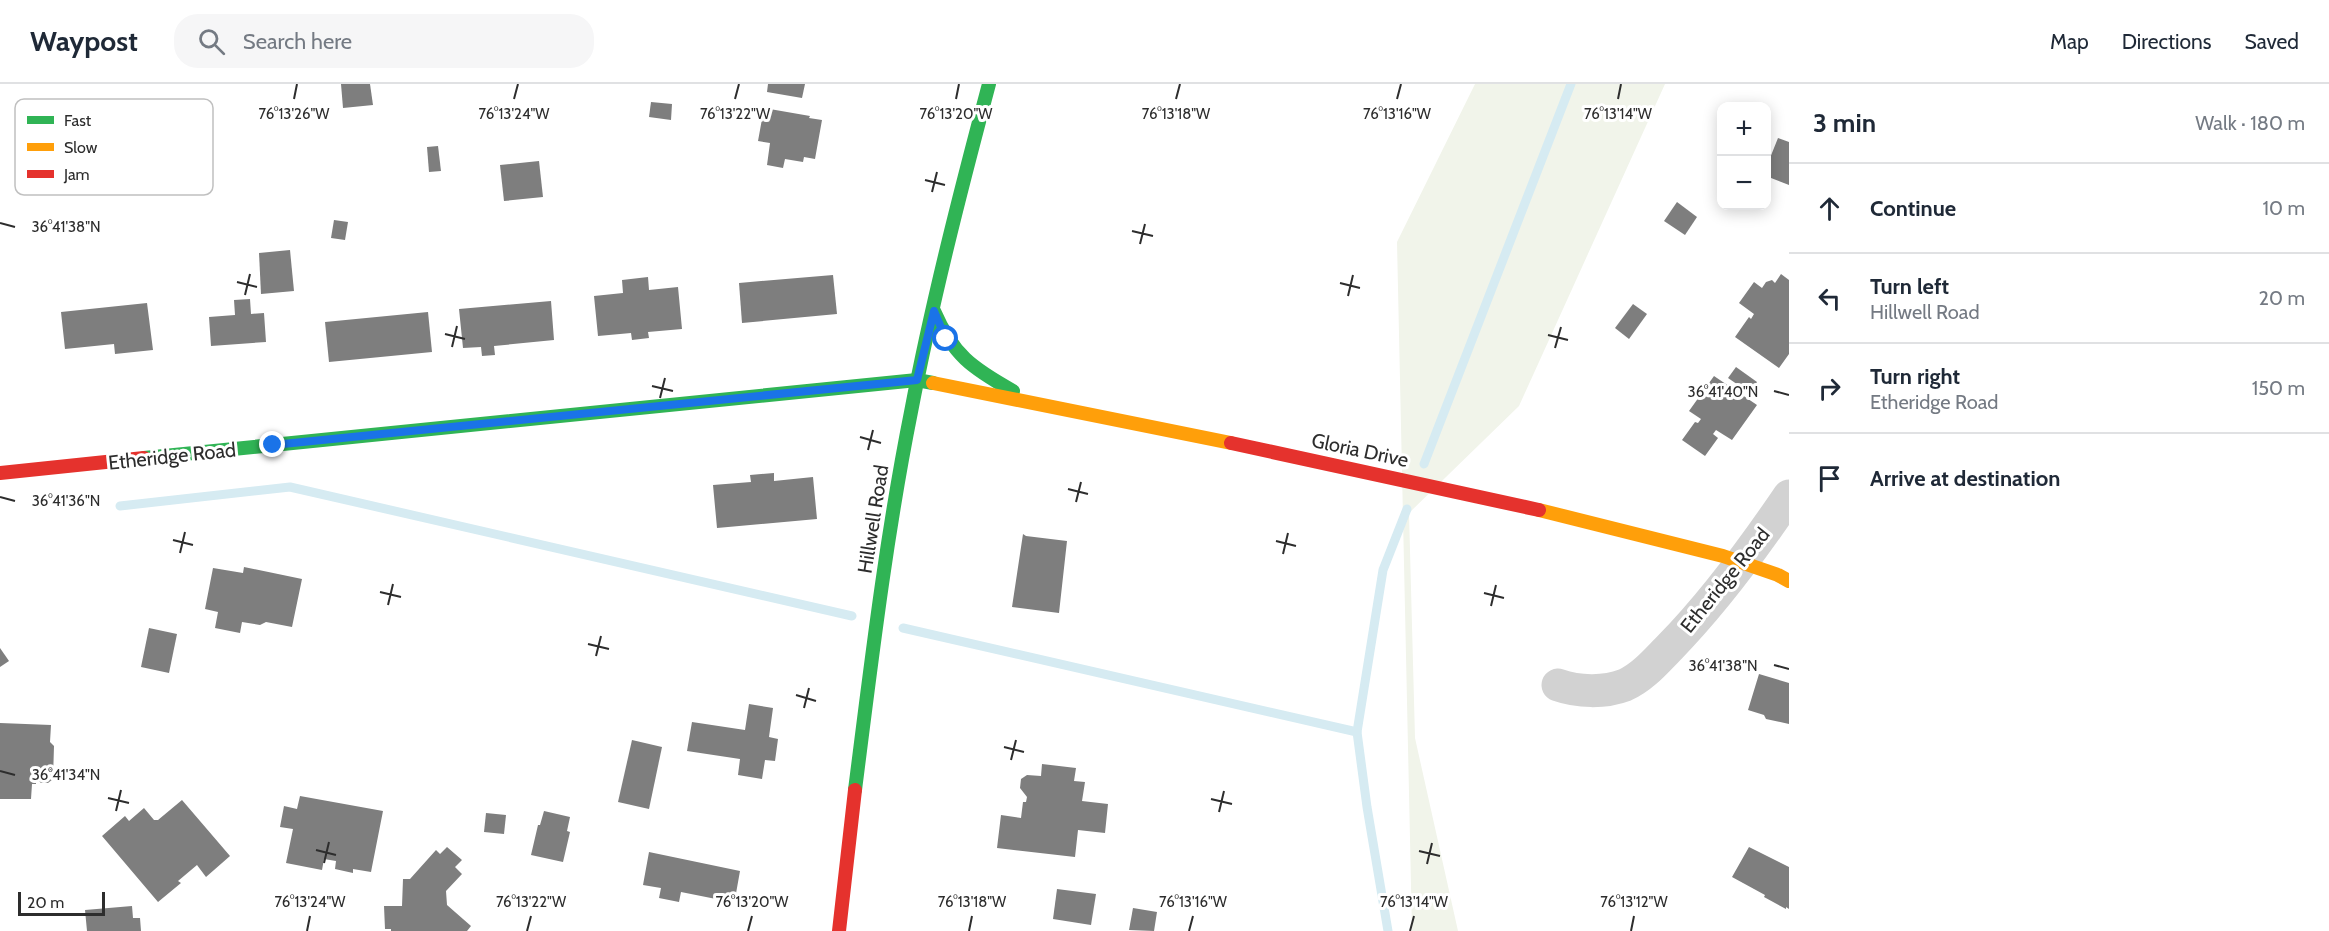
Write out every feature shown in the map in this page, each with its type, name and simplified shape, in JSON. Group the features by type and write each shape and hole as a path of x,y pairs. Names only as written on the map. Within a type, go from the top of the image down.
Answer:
{"street":[{"name":"Hillwell Road","path":"839,931 846,850 887,553 917,380 953,222 989,84"},
{"path":"934,311 946,339 958,353 986,376 1030,401"},
{"name":"Gloria Drive","path":"917,380 1309,459 1592,522 1743,562 1789,580"},
{"name":"Etheridge Road","path":"0,473 917,380"},
{"name":"Etheridge Road","path":"1558,685 1589,692 1625,685 1648,669 1698,619 1743,562 1789,496"}],"shaded area":[{"path":"1475,84 1665,84 1519,406 1409,513 1415,738 1458,931 1412,931 1397,242"}],"building":[{"path":"341,84 370,84 373,105 343,108"},
{"path":"768,84 805,84 802,98 767,92"},
{"path":"651,102 672,104 671,120 649,117"},
{"path":"764,108 822,120 815,159 804,157 803,162 785,159 783,168 767,165 770,143 758,141"},
{"path":"1778,138 1789,142 1789,185 1771,178 1771,156"},
{"path":"438,146 441,171 429,172 427,147"},
{"path":"539,161 543,197 504,201 500,165"},
{"path":"1677,202 1697,217 1685,235 1664,221"},
{"path":"334,220 348,222 345,240 331,238"},
{"path":"290,250 294,291 261,294 259,253"},
{"path":"1781,274 1789,280 1789,354 1779,368 1735,337 1749,317 1751,319 1754,314 1739,303 1754,282 1762,288 1766,282 1772,280 1775,283"},
{"path":"833,275 837,314 742,323 739,283"},
{"path":"648,277 649,290 678,287 682,329 648,332 649,338 632,340 631,333 598,336 594,296 623,293 622,280"},
{"path":"250,299 251,314 264,313 266,342 211,346 209,317 235,315 234,300"},
{"path":"551,301 554,340 494,346 495,355 482,356 481,347 463,348 459,309"},
{"path":"147,303 153,350 115,354 114,344 65,349 61,312"},
{"path":"1633,304 1647,314 1629,339 1615,328"},
{"path":"428,312 432,352 329,362 325,322"},
{"path":"1736,367 1757,382 1750,393 1728,378"},
{"path":"1714,376 1757,405 1732,440 1716,430 1713,434 1718,438 1705,456 1682,440 1695,422 1698,423 1701,419 1689,411"},
{"path":"774,473 774,481 813,477 817,519 717,528 713,485 751,482 750,475"},
{"path":"1023,534 1067,541 1059,613 1012,607"},
{"path":"244,567 302,579 292,627 266,622 260,625 242,622 240,633 215,628 218,612 205,609 213,568 243,573"},
{"path":"149,628 177,634 169,673 141,667"},
{"path":"0,648 9,661 0,667"},
{"path":"1759,674 1789,683 1789,724 1766,719 1764,715 1748,710"},
{"path":"749,704 773,708 769,737 778,739 775,761 765,760 762,779 738,775 740,759 687,751 692,722 745,730"},
{"path":"0,723 51,725 50,742 54,746 53,779 48,783 41,783 36,778 36,784 32,784 31,799 0,799"},
{"path":"632,740 662,747 649,809 618,802"},
{"path":"1042,764 1076,768 1074,781 1085,782 1082,801 1108,804 1105,833 1078,830 1075,857 997,848 1001,815 1021,818 1023,802 1026,802 1027,797 1020,788 1021,779 1027,775 1041,776"},
{"path":"300,796 383,811 371,872 353,869 353,873 335,869 336,861 324,859 322,870 286,863 293,829 280,827 284,806 297,809"},
{"path":"182,800 230,856 206,877 197,865 178,881 181,883 158,902 102,836 125,816 129,821 144,808 154,820 158,820"},
{"path":"544,811 570,817 567,831 570,832 563,862 531,855"},
{"path":"486,813 506,815 504,834 484,832"},
{"path":"447,847 462,860 455,867 462,874 446,891 447,905 471,926 467,931 391,931 391,929 385,929 384,906 402,906 403,879 410,879 436,850 440,854"},
{"path":"1749,847 1789,867 1789,909 1732,877"},
{"path":"649,852 740,871 735,899 727,898 726,901 681,892 679,902 659,898 661,888 643,885"},
{"path":"1057,889 1096,894 1091,925 1053,919"},
{"path":"132,906 133,918 140,918 141,931 87,931 85,910"},
{"path":"1133,908 1157,912 1154,931 1129,930"}],"waterway":[{"path":"1424,464 1571,84"},
{"path":"120,506 290,487 852,616"},
{"path":"1388,931 1357,732 1383,570 1407,509"},
{"path":"903,628 1357,732"}],"traffic: fast":[{"path":"855,790 880,601 902,459 937,289 989,84"},
{"path":"934,311 949,339 965,359 1013,391"},
{"path":"144,458 917,380 933,383"}],"traffic: slow":[{"path":"933,383 1231,443"},
{"path":"1539,510 1723,556 1789,581"}],"traffic: jam":[{"path":"1231,443 1539,510"},
{"path":"0,473 144,458"},
{"path":"839,931 855,790"}],"route":[{"path":"273,445 917,380 934,311 946,339"}]}
